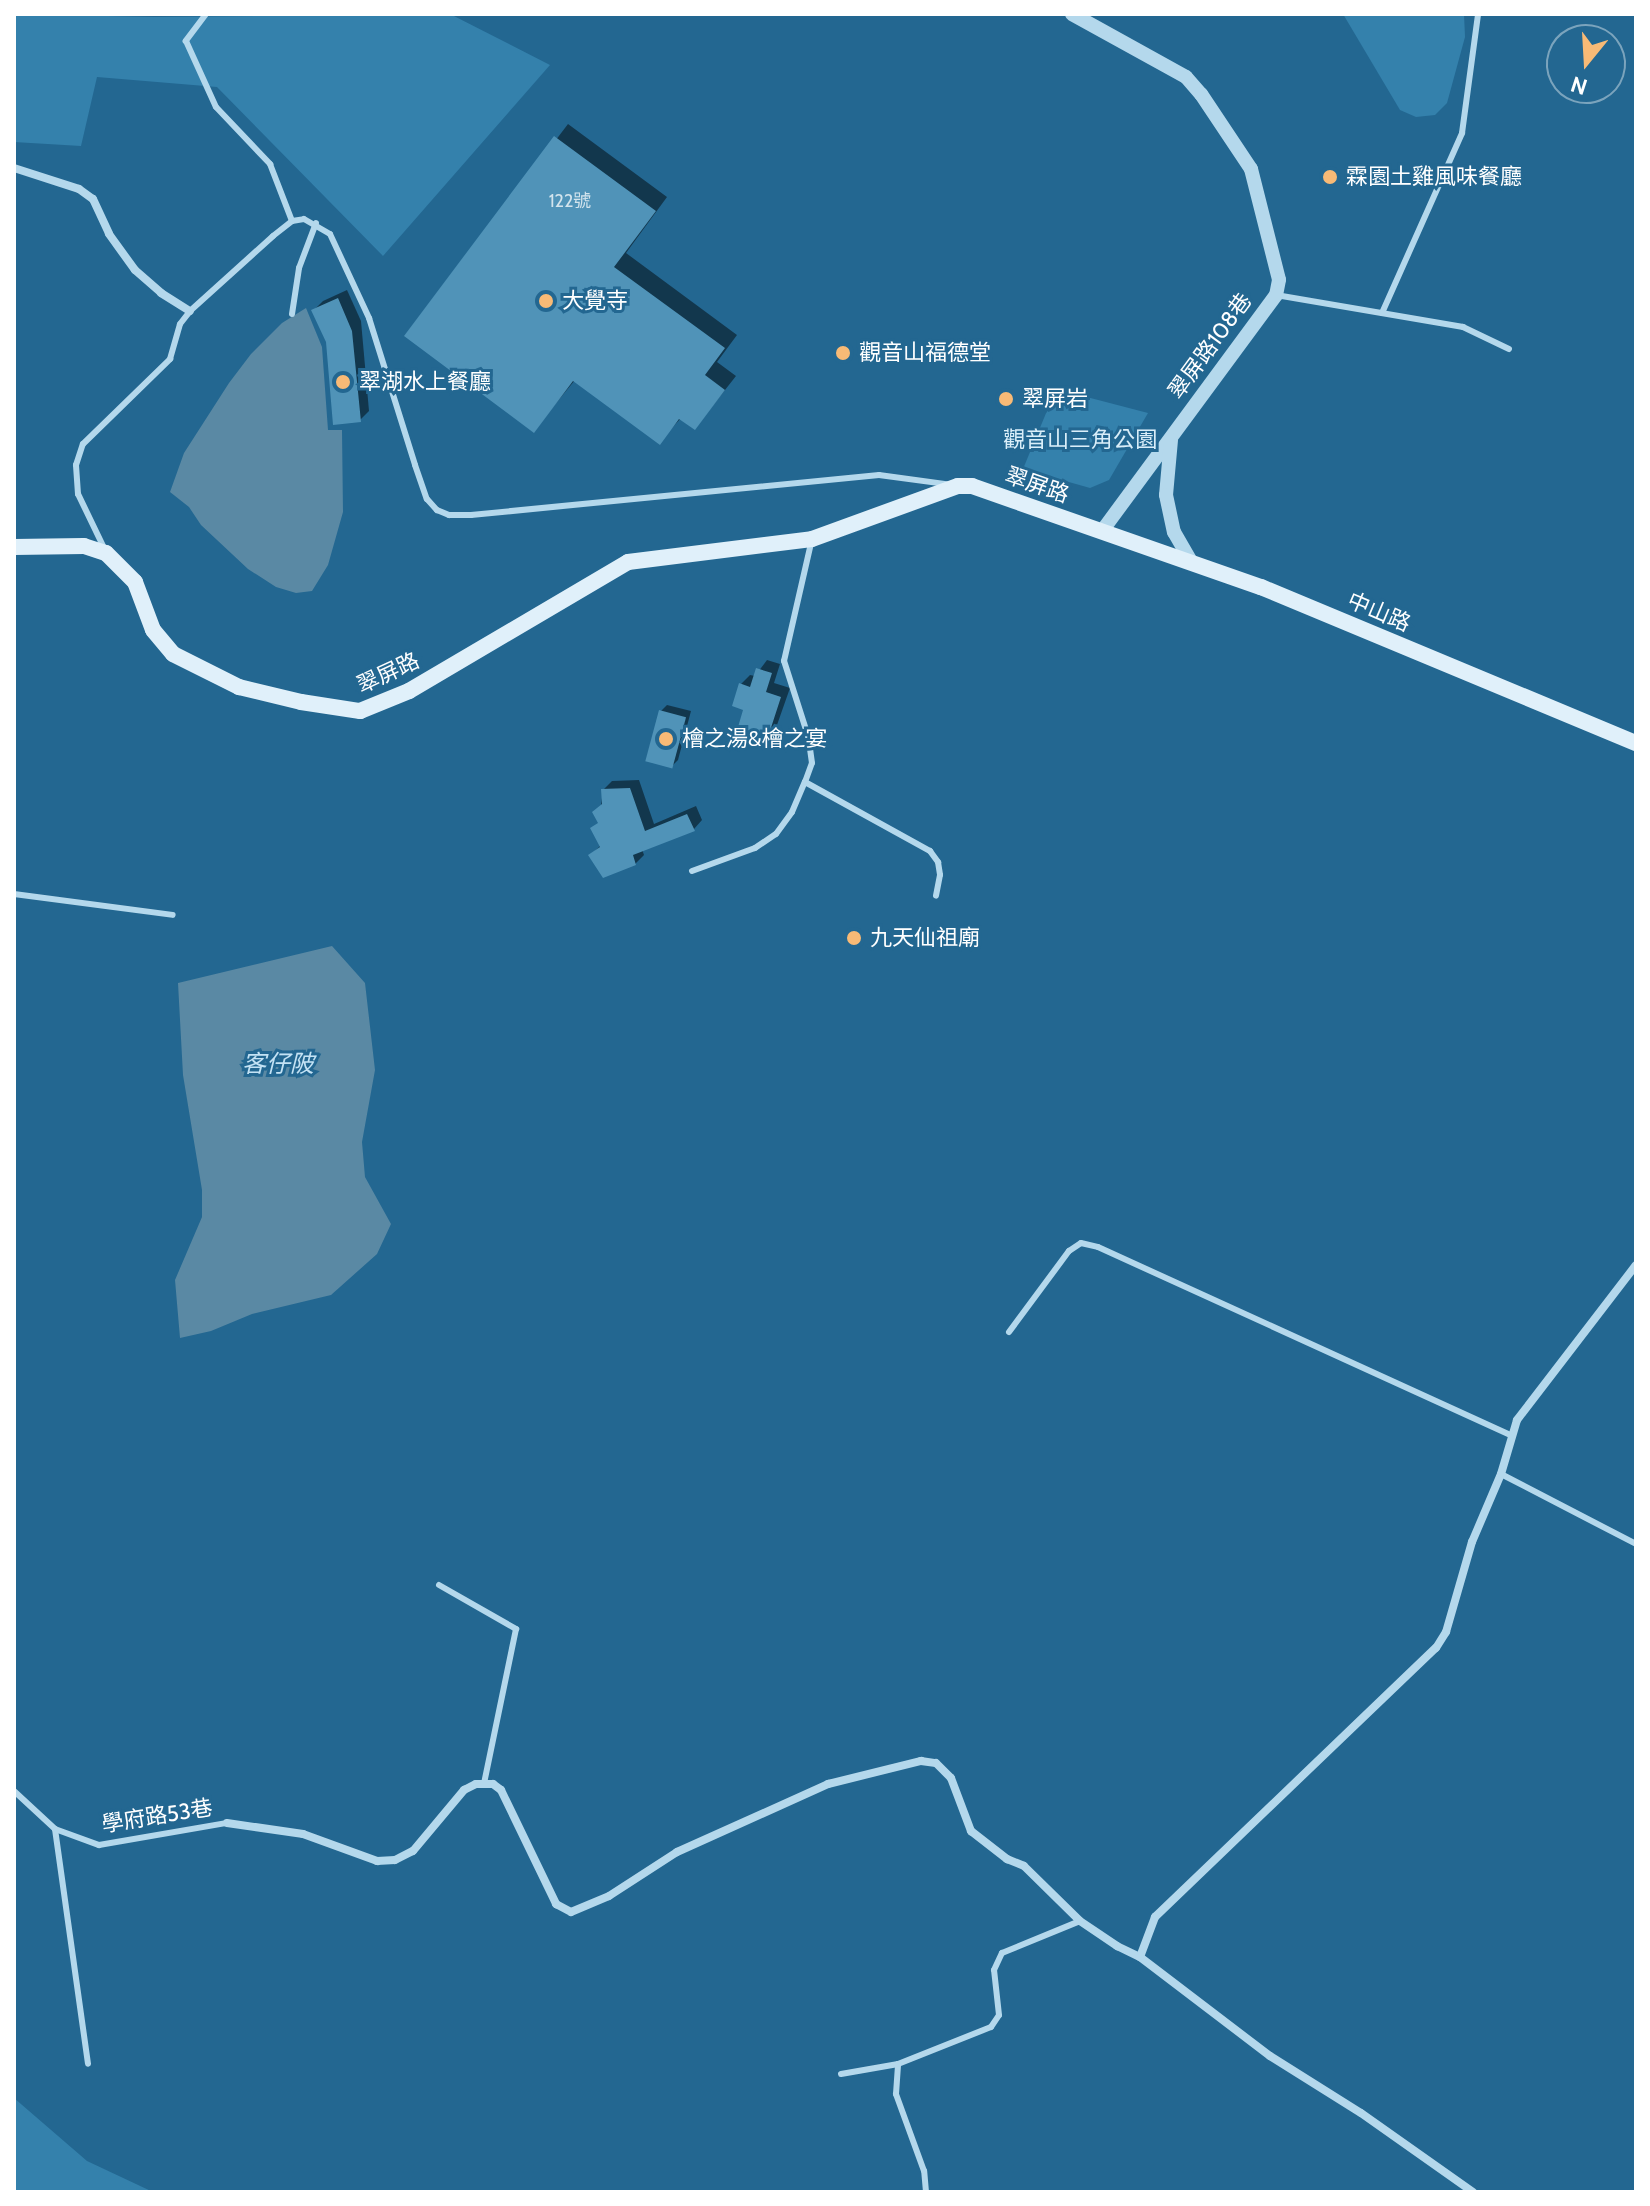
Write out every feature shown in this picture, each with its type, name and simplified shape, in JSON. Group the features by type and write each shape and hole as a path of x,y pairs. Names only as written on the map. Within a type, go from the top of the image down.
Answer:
{"main road":[{"name":"翠屏路","path":"106,553 135,582 153,630 173,654 239,687 339,710 360,711 409,691 628,562 812,539 958,486 972,486 1102,531"},
{"name":"中山路","path":"1102,531 1261,587 1636,743"},
{"path":"14,547 84,546 106,553"}],"street":[{"name":"翠屏路108巷","path":"1072,14 1186,77 1201,94 1251,169 1279,280 1276,295 1102,531"},
{"path":"14,168 79,189 93,199 109,234 135,270 161,293 190,311"},
{"path":"1172,436 1166,464 1166,495 1174,532 1191,562"},
{"path":"1140,1957 1155,1917 1436,1648 1446,1632 1472,1542 1501,1474 1512,1436 1531,1397 1636,1265"},
{"path":"227,1823 303,1834 377,1861 395,1860 413,1851 464,1790 484,1783 501,1790 556,1904 571,1912 609,1896 677,1852 828,1784 921,1761 936,1763 951,1778 971,1831 988,1847 1024,1866 1080,1921 1117,1946 1140,1957 1270,2056 1361,2113 1473,2192"}],"lane":[{"path":"206,14 186,41 216,107 270,164 292,221 304,219 316,223 299,268 292,314"},
{"path":"1382,313 1462,133 1478,14"},
{"name":"翠屏路","path":"106,553 78,494 76,465 83,444 170,359 180,324 190,311 292,221"},
{"name":"翠屏路","path":"316,223 330,234 369,318 427,499 437,510 449,515 879,475 958,486"},
{"path":"1276,295 1463,327 1509,349"},
{"path":"692,871 755,848 776,834 792,812 812,763 808,736 784,661 812,539"},
{"path":"805,782 930,851 938,862 940,875 936,896"},
{"path":"14,894 173,915"},
{"path":"1009,1332 1069,1251 1081,1243 1098,1247 1512,1436"},
{"path":"1501,1474 1636,1544"},
{"path":"439,1585 516,1629 484,1783"},
{"name":"學府路53巷","path":"14,1791 55,1829 99,1845 116,1845 167,1831 227,1823"},
{"path":"55,1829 88,2064"},
{"path":"841,2074 898,2064 991,2027 999,2015 994,1970 1002,1953 1080,1921"},
{"path":"898,2064 896,2094 924,2171 926,2192"}],"green space":[{"path":"14,14 155,17 450,14 550,65 383,256 217,87 97,77 81,146 14,142"},
{"path":"1343,14 1464,14 1465,37 1447,103 1435,115 1416,117 1400,110"},
{"name":"觀音山三角公園","path":"1056,389 1148,413 1109,480 1090,488 1023,469"},
{"path":"14,2098 87,2161 153,2192 14,2192"}],"water":[{"path":"306,308 322,347 328,430 342,430 343,512 328,565 312,591 296,593 276,587 248,569 201,525 189,507 170,492 184,453 229,383 251,354 282,323"},
{"name":"客仔陂","path":"332,946 365,983 375,1070 362,1142 365,1177 391,1224 377,1254 331,1295 252,1314 211,1331 180,1338 175,1280 202,1217 202,1190 183,1075 178,983"}],"building":[{"name":"大覺寺","path":"554,136 656,211 614,267 725,348 705,375 725,390 695,430 679,419 660,445 573,381 534,433 404,336"},
{"name":"翠湖水上餐廳","path":"338,298 352,331 361,422 333,425 326,342 311,310"},
{"path":"756,668 772,673 766,692 781,697 768,737 738,727 743,710 732,706 739,683 750,687"},
{"name":"檜之湯&檜之宴","path":"659,710 686,717 672,768 645,761"},
{"path":"630,788 645,831 687,814 695,831 633,855 636,865 603,878 588,855 600,847 590,828 598,823 592,812 602,804 601,789"}],"place":[{"name":"霖園土雞風味餐廳","path":"1330,177"},
{"name":"大覺寺","path":"546,301"},
{"name":"觀音山福德堂","path":"843,353"},
{"name":"翠湖水上餐廳","path":"343,382"},
{"name":"翠屏岩","path":"1006,399"},
{"name":"檜之湯&檜之宴","path":"666,739"},
{"name":"九天仙祖廟","path":"854,938"}]}
